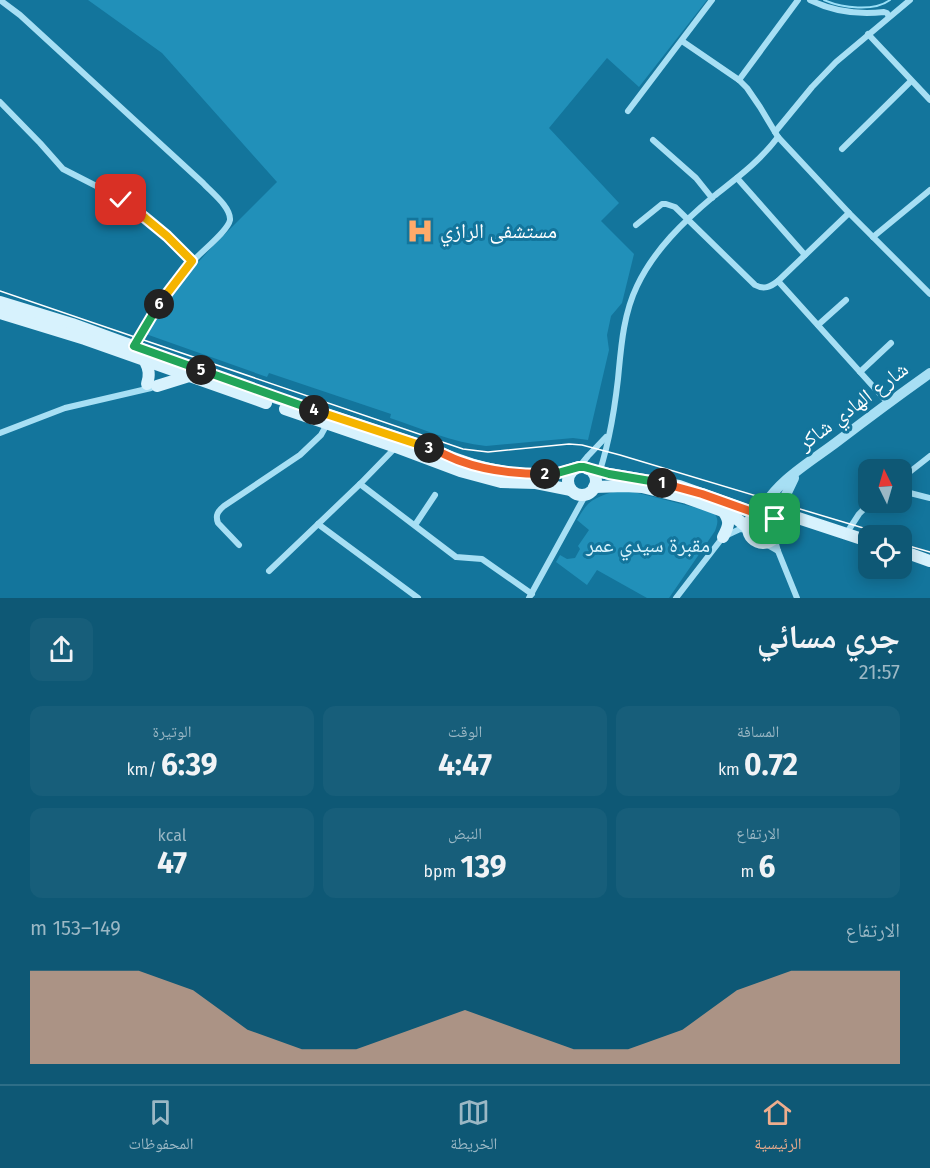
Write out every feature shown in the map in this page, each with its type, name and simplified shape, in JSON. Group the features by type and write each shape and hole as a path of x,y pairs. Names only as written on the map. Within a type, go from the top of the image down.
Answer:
{"main road":[{"path":"0,302 61,320 134,346 159,374 189,376"},
{"path":"0,313 145,360 159,374 189,376 327,424 434,450 484,469 554,474 586,482 609,474 679,486 770,515 805,519 858,538"},
{"path":"145,360 149,370 159,374 268,395 398,443 460,471 501,482 586,482 642,487 687,498 731,514 748,529 752,538 760,542 772,538 784,524 805,519"},
{"path":"748,529 750,521 770,515 783,501"},
{"path":"722,510 729,524 723,537"},
{"path":"770,515 778,526 772,538"},
{"path":"912,555 930,561"}],"street":[{"path":"628,111 712,0"},
{"path":"739,80 798,0"},
{"path":"810,0 843,12 887,12 890,17"},
{"path":"580,507 579,497 609,434 630,301 652,260 687,220 760,158 812,87 836,62 910,0"},
{"path":"1,2 20,15 203,183 228,209 230,218 227,226 192,261 159,304 134,346"},
{"path":"868,34 930,100"},
{"path":"682,41 739,80 754,97 776,134 849,213 930,294"},
{"path":"842,149 911,81"},
{"path":"0,102 63,170 108,192 139,213 192,261"},
{"path":"653,140 696,178 712,198"},
{"path":"737,178 805,255"},
{"path":"873,237 930,190"},
{"path":"636,225 662,204 675,207 755,285 766,288 778,281 849,213"},
{"path":"778,281 888,403"},
{"path":"818,325 846,300"},
{"path":"860,372 891,343"},
{"name":"شارع الهادي شاكر","path":"770,515 766,502 772,494 799,471 930,373"},
{"path":"0,433 159,374"},
{"path":"239,545 218,523 218,512 300,455 321,435 327,424"},
{"path":"360,484 456,557 482,559 530,596 580,507 586,482 588,456 609,434"},
{"path":"269,571 360,484 398,443"},
{"path":"912,470 930,456"},
{"name":"شارع الهادي شاكر","path":"783,501 799,471"},
{"path":"912,494 930,498"},
{"path":"415,525 435,495"},
{"path":"846,534 860,513"},
{"path":"318,524 418,598"},
{"path":"676,598 723,537 740,529 748,529"},
{"path":"772,538 799,597"},
{"path":"772,538 778,551"}],"green space":[{"name":"مستشفى الرازي","path":"88,0 707,0 639,87 607,58 549,128 619,203 601,221 634,254 622,303 611,316 607,335 609,350 588,440 573,438 486,446 461,442 390,418 391,414 269,373 267,377 143,333 171,292 277,182 162,53"},
{"name":"مقبرة سيدي عمر","path":"626,490 713,512 716,516 715,531 669,598 647,598 597,570 587,585 556,562 560,555 567,559 575,558 580,549 578,546 589,530 577,520 588,504 606,494"}],"waterway":[{"path":"824,0 858,8 875,6 890,0"}],"tram line":[{"path":"0,291 463,449 488,452 569,444 582,445 858,526"},
{"path":"912,547 930,552"}],"place":[{"name":"مستشفى الرازي","path":"420,231"}],"route":[{"path":"121,200 167,236 192,261 159,304 134,346 268,395 484,469 554,474 584,467 609,474 679,486 758,514 761,512 769,514 775,519"}]}
